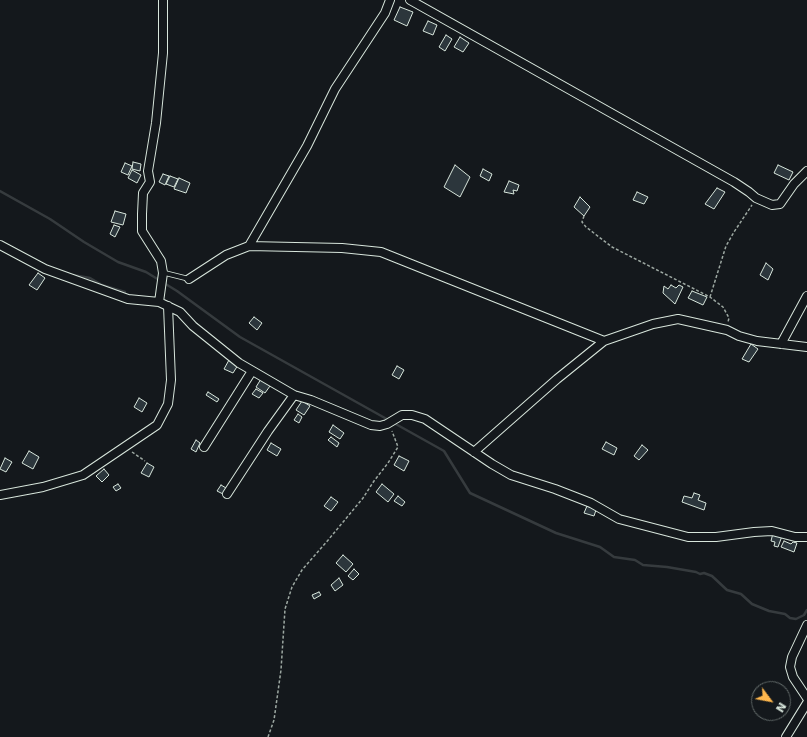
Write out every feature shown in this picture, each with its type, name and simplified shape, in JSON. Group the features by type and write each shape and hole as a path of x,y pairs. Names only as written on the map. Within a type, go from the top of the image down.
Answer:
{"street":[{"path":"160,302 163,273 161,261 142,231 142,214 143,192 150,182 148,171 156,124 163,53 163,0"},
{"path":"249,246 307,146 335,89 385,13 390,0"},
{"path":"410,0 734,182 756,198 772,205 780,204 794,184 807,171"},
{"path":"0,245 45,269 128,299 160,302 180,312 193,326 239,363 294,395 311,400 371,425 380,426 392,422 402,415 412,415 425,419 511,475 555,489 591,503 619,519 688,537 716,537 772,531 795,537 807,537"},
{"path":"189,279 226,254 249,246 342,248 381,252 604,341"},
{"path":"781,344 807,296"},
{"path":"0,495 43,487 83,475 157,425 168,404 171,380 168,306"},
{"path":"474,452 557,379 604,341 652,324 678,319 727,330 745,338 757,341 807,347"},
{"path":"204,446 252,371"},
{"path":"227,494 268,431 294,395"},
{"path":"807,625 792,657 790,667 793,677 807,698"},
{"path":"786,737 807,703"}],"lane":[{"path":"161,261 166,273 189,279"}],"path":[{"path":"710,297 726,246 756,198"},
{"path":"584,216 582,222 586,228 612,247 710,297 723,308 729,318 727,330"},
{"path":"268,737 274,720 281,670 285,609 292,587 302,570 329,540 363,498 398,447 392,422"},
{"path":"124,447 145,461"}],"building":[{"path":"400,7 413,12 407,26 394,20"},
{"path":"428,21 437,25 433,35 423,31"},
{"path":"446,35 452,39 445,51 439,47"},
{"path":"460,37 469,43 463,52 454,47"},
{"path":"133,162 141,164 140,171 132,169"},
{"path":"125,163 132,166 128,175 121,172"},
{"path":"455,165 470,177 460,197 444,187"},
{"path":"778,165 793,172 789,180 774,173"},
{"path":"483,169 492,174 489,181 480,176"},
{"path":"132,170 141,175 137,183 128,178"},
{"path":"163,174 169,176 165,185 159,182"},
{"path":"170,176 178,179 174,187 166,184"},
{"path":"179,178 190,183 186,193 174,189"},
{"path":"509,181 519,185 517,191 513,190 514,194 504,192"},
{"path":"717,188 725,192 714,209 705,204"},
{"path":"637,192 648,197 644,204 633,200"},
{"path":"580,197 590,207 584,216 574,207"},
{"path":"115,211 126,214 123,225 111,222"},
{"path":"114,225 120,227 115,237 110,234"},
{"path":"766,263 773,269 768,280 760,275"},
{"path":"38,273 45,278 37,290 29,285"},
{"path":"671,285 676,288 679,285 683,287 675,304 663,293 664,286 668,289"},
{"path":"692,291 707,297 703,305 688,298"},
{"path":"254,317 262,323 257,330 249,323"},
{"path":"751,344 758,349 749,362 742,359"},
{"path":"229,360 238,365 233,373 224,369"},
{"path":"397,366 404,370 399,379 392,375"},
{"path":"261,379 270,386 265,393 256,387"},
{"path":"256,389 263,393 259,398 252,394"},
{"path":"208,392 219,399 217,402 206,395"},
{"path":"139,398 147,403 142,412 134,407"},
{"path":"302,401 310,406 304,415 296,410"},
{"path":"298,414 302,417 299,423 294,420"},
{"path":"333,425 344,433 340,439 329,432"},
{"path":"331,437 339,443 337,447 328,440"},
{"path":"196,440 200,443 196,452 191,449"},
{"path":"606,442 617,448 614,455 602,449"},
{"path":"271,443 281,449 277,456 267,450"},
{"path":"642,445 648,450 639,460 634,456"},
{"path":"29,451 39,457 33,469 22,463"},
{"path":"399,456 409,461 404,471 394,465"},
{"path":"5,458 12,462 6,472 0,469"},
{"path":"147,463 154,467 149,477 141,473"},
{"path":"104,469 109,475 102,482 96,476"},
{"path":"118,484 121,488 116,491 113,487"},
{"path":"382,484 394,494 388,502 376,492"},
{"path":"221,485 226,488 223,494 217,491"},
{"path":"694,493 700,495 698,500 706,503 704,510 682,502 684,496 692,498"},
{"path":"398,496 405,502 402,506 394,501"},
{"path":"331,497 338,502 331,511 324,506"},
{"path":"587,506 596,510 594,516 584,513"},
{"path":"773,533 782,536 778,547 774,546 775,542 771,541"},
{"path":"784,541 791,544 793,542 797,543 794,552 781,547"},
{"path":"343,555 353,564 346,572 336,563"},
{"path":"354,569 359,574 353,580 348,576"},
{"path":"339,578 343,585 335,591 331,585"},
{"path":"319,592 321,595 314,599 312,595"}],"waterway":[{"path":"0,191 50,219 84,242 118,262 146,272 177,291 240,337 444,451 470,493 556,533 600,547 614,557 635,560 643,565 667,567 700,574 704,573 712,576 727,590 741,594 752,604 769,611 785,614 790,618 796,619 804,615 807,610"},
{"path":"73,275 90,278 102,285 125,292"}]}
